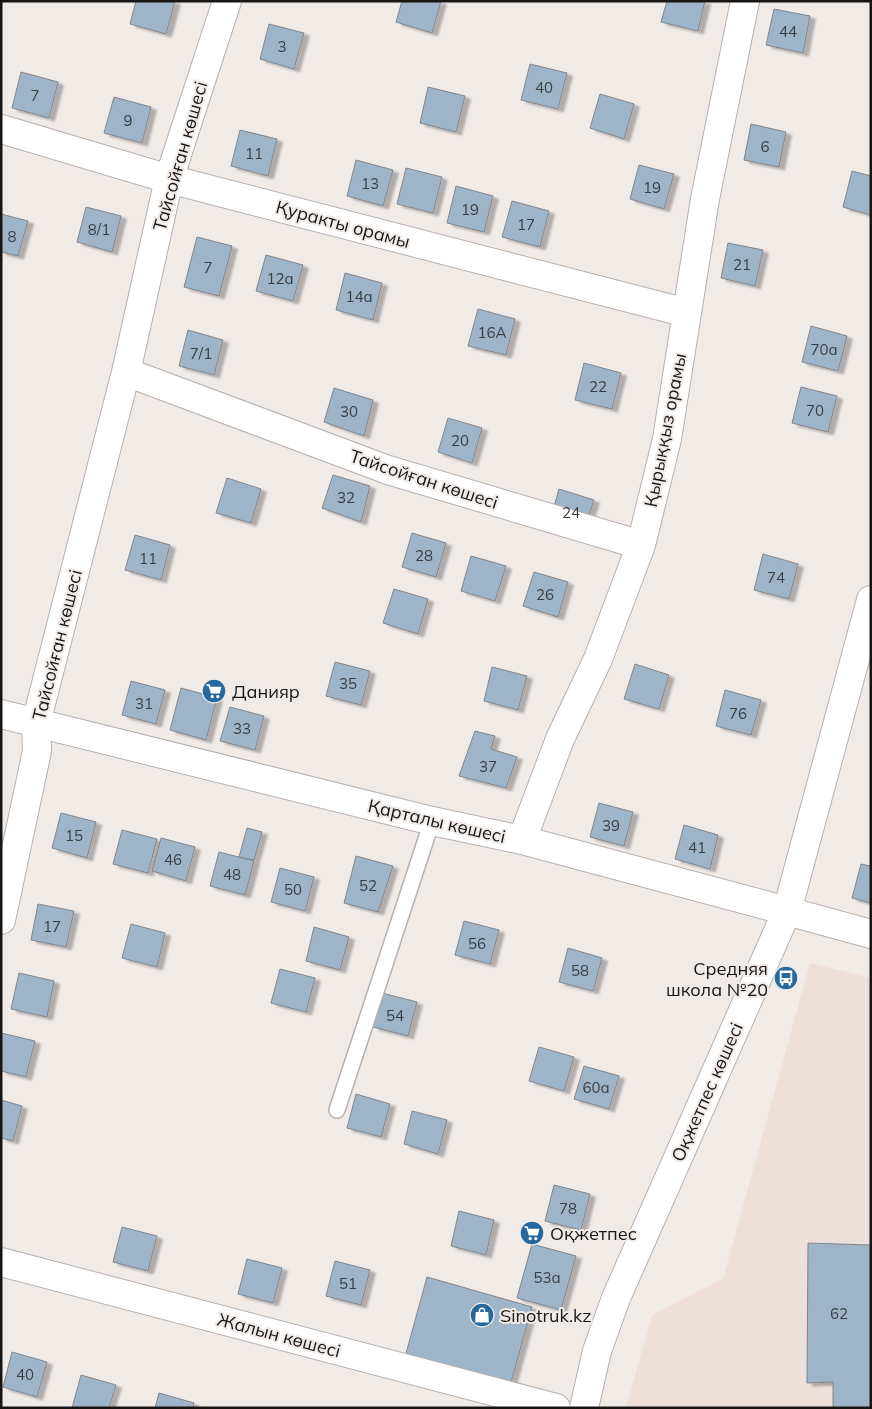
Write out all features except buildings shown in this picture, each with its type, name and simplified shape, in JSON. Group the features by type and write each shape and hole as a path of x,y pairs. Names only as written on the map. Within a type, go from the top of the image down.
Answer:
{"street":[{"name":"Тайсойған көшесі","path":"1,920 37,750 36,723 126,372 169,179 227,1"},
{"name":"Қырыққыз орамы","path":"522,840 560,739 598,659 641,545 667,439 705,199 745,1"},
{"name":"Қуракты орамы","path":"1,129 169,179 687,314"},
{"name":"Тайсойған көшесі","path":"126,372 388,470 641,545"},
{"name":"Оқжетпес көшесі","path":"584,1408 597,1351 616,1298 786,911 866,643 871,600"},
{"name":"Қарталы көшесі","path":"1,714 432,821 522,840 871,934"},
{"name":"Жалын көшесі","path":"1,1262 556,1408"}],"lane":[{"path":"337,1110 432,821"}],"shaded area":[{"path":"810,963 871,978 871,1408 626,1408 652,1315 723,1279"}],"place":[{"name":"Данияр","path":"214,691"},
{"name":"Средняя школа №20","path":"786,978"},
{"name":"Оқжетпес","path":"532,1233"},
{"name":"Sinotruk.kz","path":"482,1315"}]}
